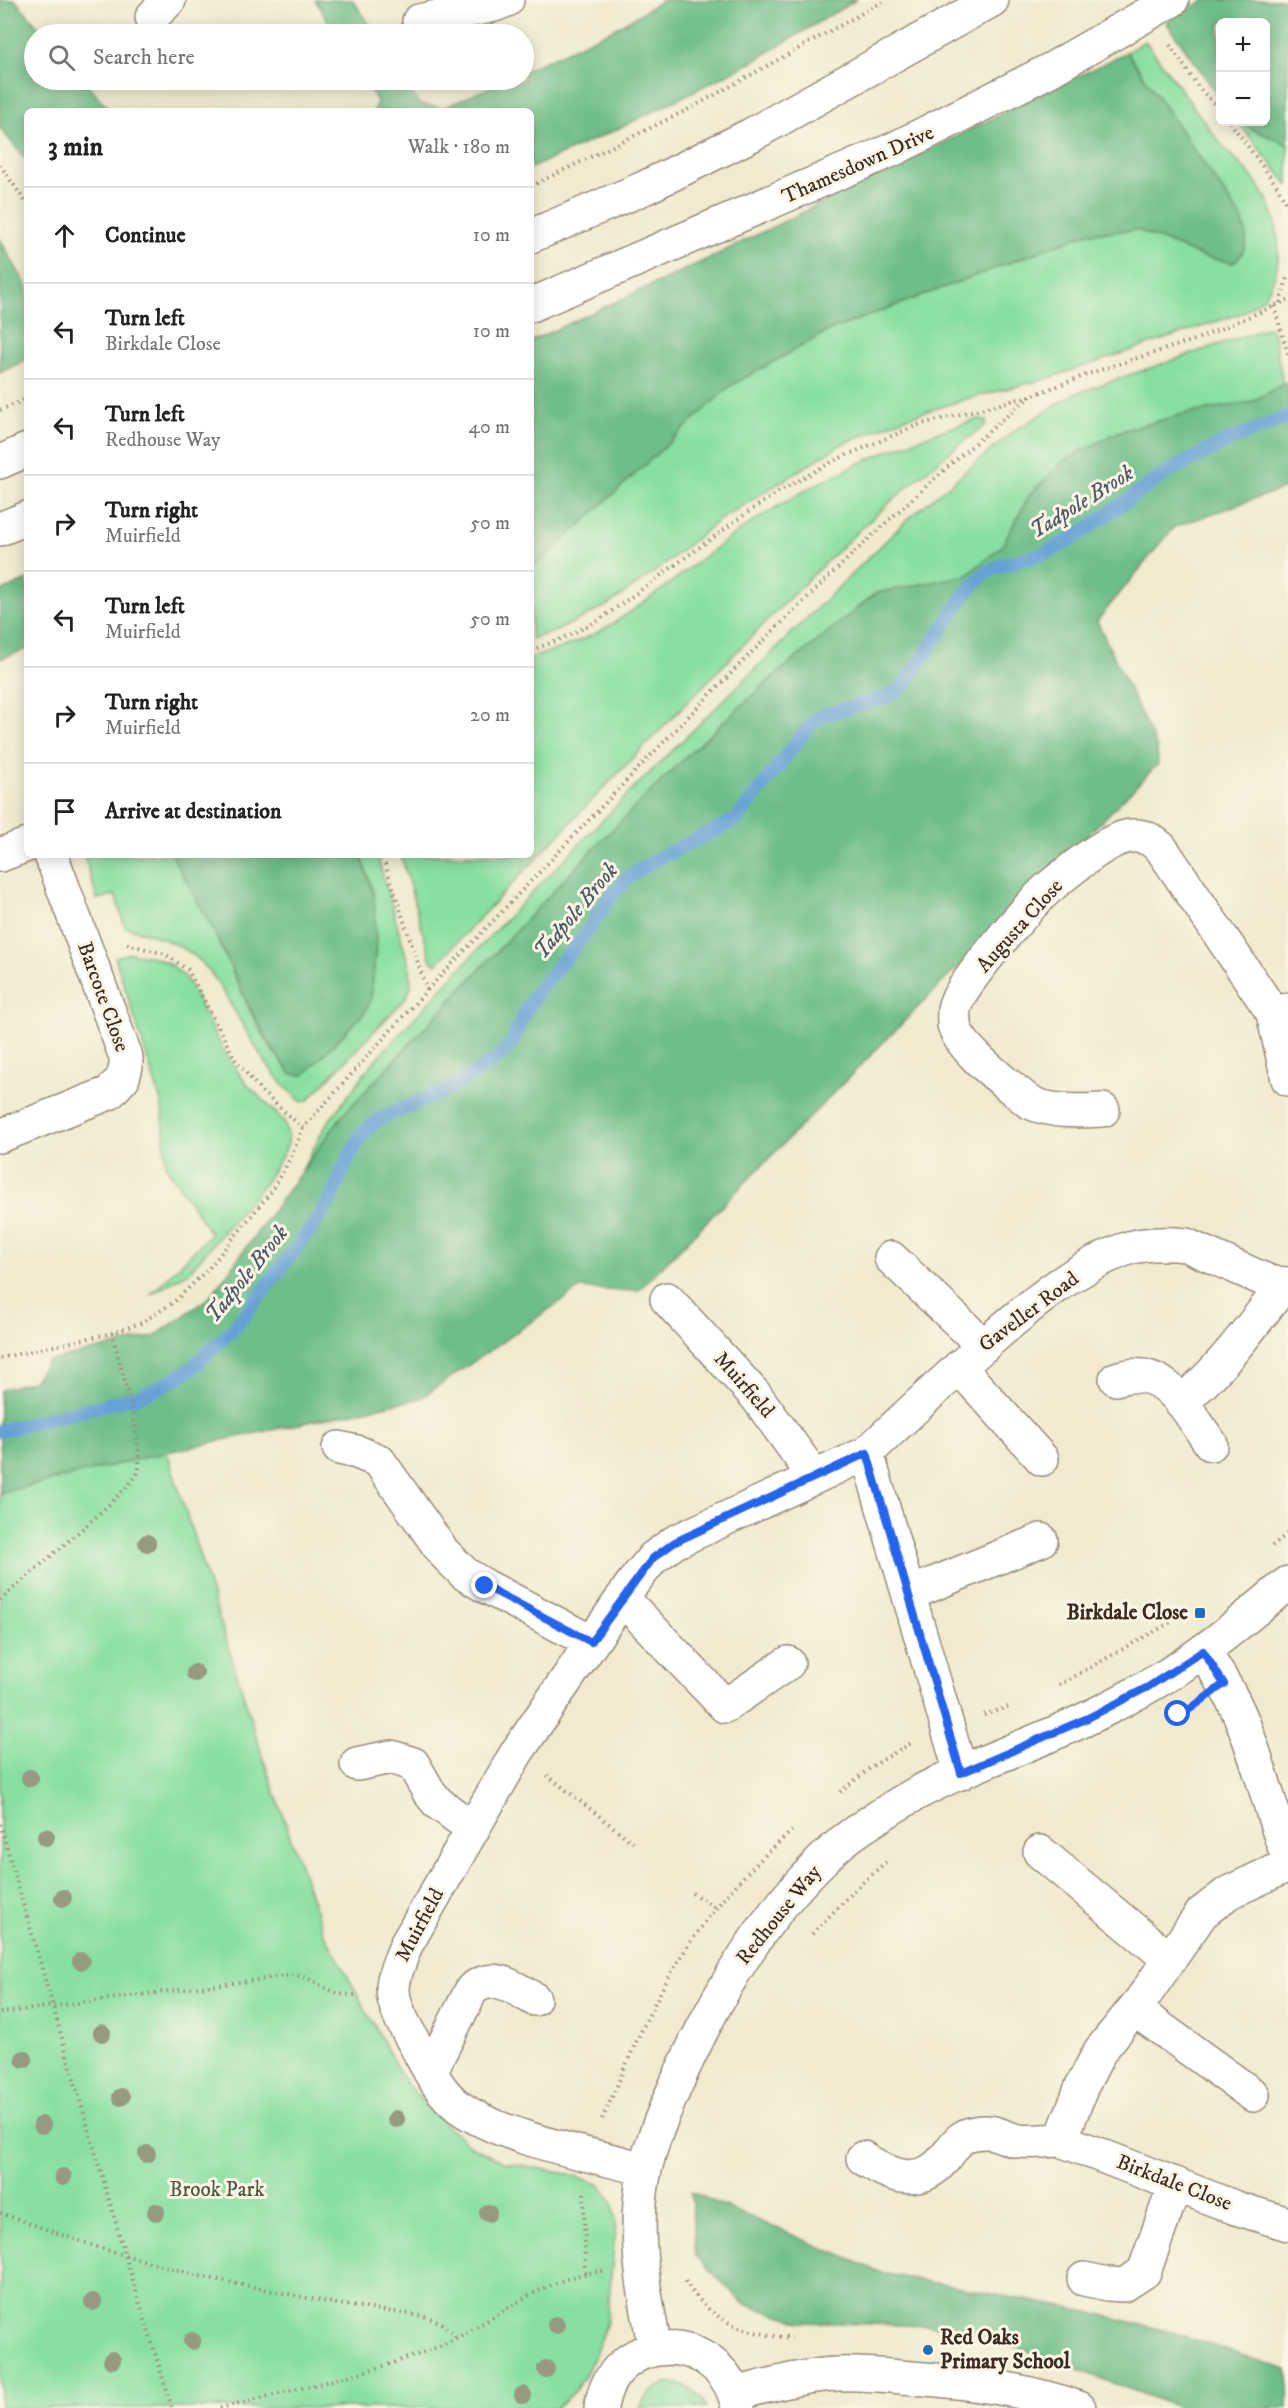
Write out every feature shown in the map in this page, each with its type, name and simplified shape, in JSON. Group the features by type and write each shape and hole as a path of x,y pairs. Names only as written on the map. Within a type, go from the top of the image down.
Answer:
{"street":[{"path":"534,235 644,188 751,135 992,0"},
{"path":"419,21 498,2"},
{"name":"Thamesdown Drive","path":"534,304 894,149 1048,71 1161,7"},
{"path":"0,462 24,451"},
{"path":"0,529 24,519"},
{"name":"Augusta Close","path":"1103,1110 1068,1111 1038,1106 1029,1102 967,1047 957,1034 954,1015 955,1006 963,989 1017,922 1051,885 1099,851 1132,835 1153,841 1161,848 1281,1011"},
{"path":"0,855 24,846"},
{"name":"Barcote Close","path":"0,1136 109,1093 123,1078 126,1066 126,1057 52,858"},
{"path":"1281,1011 1288,1079"},
{"name":"Gaveller Road","path":"867,1453 959,1367 1037,1301 1095,1263 1125,1250 1171,1243 1186,1245 1272,1283 1286,1284"},
{"path":"891,1258 984,1346"},
{"path":"1181,1402 1200,1388 1286,1284"},
{"name":"Muirfield","path":"667,1299 756,1396 814,1476"},
{"path":"959,1367 1042,1460"},
{"path":"1116,1379 1138,1374 1158,1379 1181,1402 1211,1444"},
{"path":"339,1448 357,1452 378,1461 442,1552 465,1574 591,1642"},
{"path":"867,1453 961,1773"},
{"name":"Muirfield","path":"645,2169 501,2129 459,2106 435,2081 408,2032 396,2004 393,1989 397,1970 406,1945 517,1752 591,1642 653,1558 675,1542 867,1453"},
{"path":"909,1594 1041,1540"},
{"name":"Redhouse Way","path":"656,2349 642,2269 639,2204 645,2169 664,2112 702,2028 735,1970 765,1927 804,1878 844,1841 894,1806 961,1773 1088,1718 1148,1687 1203,1651 1288,1583"},
{"path":"622,1598 725,1706 788,1663"},
{"path":"1203,1651 1224,1684 1276,1782 1288,1857"},
{"path":"357,1764 391,1757 413,1764 438,1803 473,1829"},
{"path":"1040,1852 1169,1959"},
{"path":"1061,2140 1082,2086 1100,2051 1134,2009 1202,1913 1228,1893 1288,1865"},
{"path":"430,2072 472,1989 480,1983 490,1980 505,1982 534,1999"},
{"path":"1134,2009 1253,2095"},
{"name":"Birkdale Close","path":"863,2158 885,2172 899,2177 919,2175 933,2170 956,2142 972,2133 999,2132 1020,2141 1061,2140 1236,2208 1288,2224"},
{"path":"1084,2279 1108,2284 1124,2284 1144,2272 1175,2185"},
{"path":"601,2408 608,2384 621,2367 638,2355 656,2349 683,2349 703,2356 723,2373 736,2401 816,2377 865,2374 965,2382 1050,2398 1079,2408"},
{"path":"965,2382 993,2408"}],"path":[{"path":"534,185 691,108 886,0"},
{"path":"1161,7 1199,88 1216,106"},
{"path":"1233,126 1277,186 1288,207"},
{"path":"0,165 24,200"},
{"path":"1280,304 1288,275"},
{"path":"534,649 557,641 598,621 761,504 835,460 918,425 1031,396 1094,372 1208,335 1288,300"},
{"path":"1274,306 1288,354"},
{"path":"0,1358 112,1333 141,1323 174,1302 203,1275 271,1192 290,1159 303,1128 426,990 665,742 828,578 969,447 1031,396"},
{"path":"0,410 24,400"},
{"path":"383,858 426,990"},
{"path":"83,943 102,937 147,948 181,963 194,977 236,1061 263,1094 303,1128"},
{"path":"0,1599 132,1481 138,1472 137,1453 125,1387 112,1333"},
{"path":"517,1752 636,1845"},
{"path":"0,1824 125,2255 172,2408"},
{"path":"805,1941 892,1856"},
{"path":"692,1893 717,1908"},
{"path":"0,2013 284,1975 300,1975 336,1994 356,1995 393,1989"},
{"path":"0,2213 32,2226 199,2276 301,2298 423,2316 440,2322 457,2338"},
{"path":"220,2408 413,2356 457,2338 509,2306 558,2281 585,2273 642,2269 678,2269 700,2301 713,2314 729,2324 771,2336 808,2339 816,2377"}],"green space":[{"path":"0,0 15,0 36,24 24,24 24,90 92,90 108,108 24,108 24,157 0,128"},
{"path":"315,0 353,0 369,24 330,24"},
{"path":"663,0 856,0 750,63 622,127 534,167 534,108 443,108 484,90 534,90 534,66 616,28"},
{"path":"1205,0 1288,0 1288,145 1248,126 1270,126 1270,18 1216,18 1216,92 1166,22"},
{"path":"1145,41 1221,144 1264,193 1275,222 1278,254 1272,284 1264,297 1242,313 1046,379 970,398 905,418 842,444 718,521 657,570 608,605 556,631 534,638 534,565 730,386 828,331 1088,233 1137,230 1204,257 1242,219 1127,52"},
{"path":"1127,52 1242,219 1246,232 1245,248 1233,263 1204,257 1137,230 1088,233 828,331 730,386 555,548 534,565 534,340 710,258"},
{"path":"370,90 410,90 419,104 443,108 375,108 377,101"},
{"path":"1241,126 1248,126 1288,145 1288,185"},
{"path":"0,239 24,282 24,361 0,373"},
{"path":"1270,327 1274,335 1283,384 1252,402 1184,414 1118,432 1030,494 1002,546 967,576 876,593 773,677 693,750 597,845 342,1116 301,1172 326,1125 371,1065 493,933 625,797 908,519 1014,431 1074,394"},
{"path":"1288,381 1288,487 1174,527 1097,621 1157,748 1158,764 639,1290 580,1288 421,1398 167,1452 0,1493 0,1390 33,1381 48,1361 155,1336 210,1297 342,1116 597,845 693,750 773,677 876,593 967,575 1002,546 1030,494 1065,460 1118,432 1184,414 1252,402"},
{"path":"979,419 986,420 986,425 914,481 846,543 610,781 437,964 431,961 402,858 534,858 534,657 580,641 607,627 748,525 803,492 859,463"},
{"path":"24,581 24,650 0,659 0,592"},
{"path":"85,858 174,858 212,927 253,1017 274,1053 304,1075 365,1012 371,999 376,944 374,896 362,858 378,858 410,969 411,987 405,999 308,1100 302,1102 272,1071 220,987 203,964 189,952 174,944 125,927 115,895 97,899"},
{"path":"174,858 362,858 374,896 376,944 371,999 365,1012 304,1075 291,1074 267,1040 212,928"},
{"path":"130,953 154,957 171,965 186,978 223,1050 245,1082 284,1121 288,1135 284,1153 265,1183 189,1272 150,1295 211,1234 166,1166 162,1105 115,957"},
{"name":"Brook Park","path":"167,1452 264,1761 323,1931 405,2082 467,2144 503,2162 574,2175 601,2185 612,2201 616,2221 607,2322 593,2360 576,2389 557,2408 0,2408 0,1493"},
{"path":"691,2192 882,2273 1099,2314 1171,2332 1288,2370 1288,2408 1180,2408 963,2327 801,2322 744,2304 696,2256"},
{"path":"671,2383 693,2390 706,2408 640,2408 652,2391"}],"waterway":[{"name":"Tadpole Brook","path":"0,1431 140,1396 190,1370 236,1326 313,1226 331,1199 347,1161 362,1134 381,1118 452,1088 498,1058 512,1043 523,1016 540,988 587,932 609,899 632,874 736,820 811,724 823,715 887,697 905,685 966,593 985,573 1002,565 1046,553 1072,539 1168,472 1227,441 1288,417"}],"place":[{"name":"Birkdale Close","path":"1200,1613"},
{"name":"Red Oaks Primary School","path":"928,2350"}],"route":[{"path":"485,1586 591,1642 653,1558 675,1542 867,1453 961,1773 1088,1718 1148,1687 1203,1651 1224,1684 1190,1709 1178,1714"}]}
